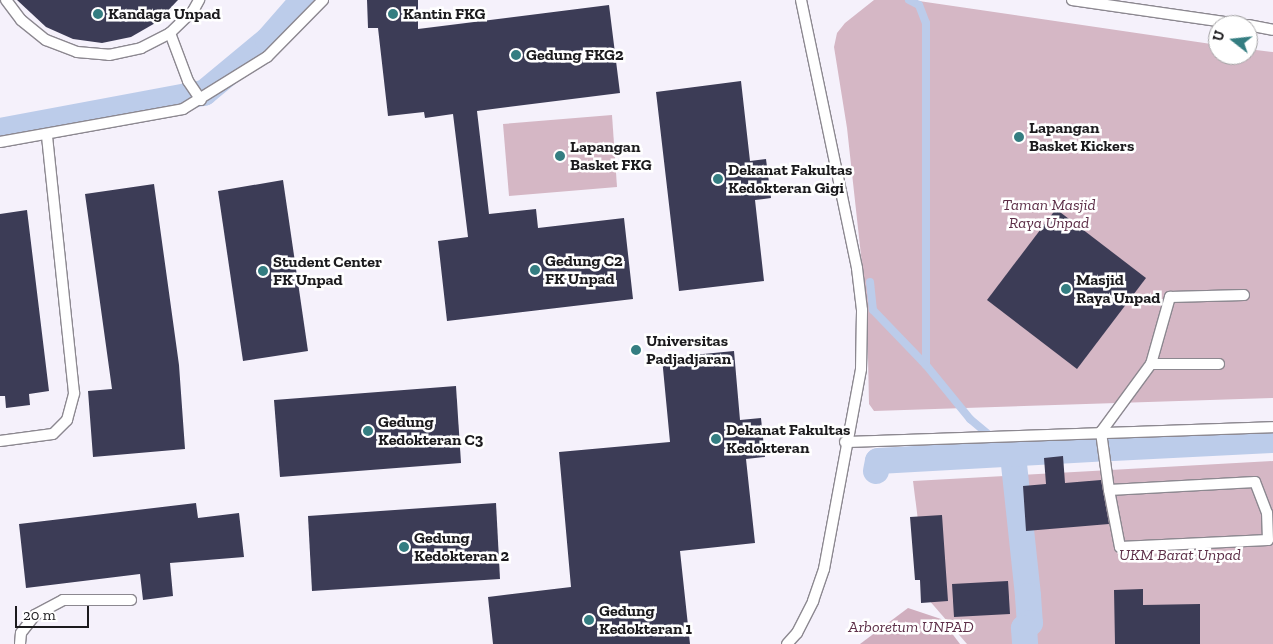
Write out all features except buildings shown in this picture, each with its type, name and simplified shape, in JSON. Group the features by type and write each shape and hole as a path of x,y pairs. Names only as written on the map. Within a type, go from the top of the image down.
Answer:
{"lane":[{"path":"6,0 20,20 46,40 77,52 109,55 141,48 170,33 193,11 200,0"},
{"path":"0,142 183,109 202,100 267,57 322,0"},
{"path":"787,644 797,633 813,601 824,569 845,442 854,415 861,369 862,310 857,268 801,0"},
{"path":"1072,0 1208,20"},
{"path":"1258,27 1273,30"},
{"path":"170,33 188,81 202,100"},
{"path":"0,441 53,434 66,420 74,393 47,134"},
{"path":"1109,490 1255,482 1267,513 1270,540 1120,547 1109,490 1101,432 1151,364 1170,297 1244,295"},
{"path":"1151,364 1219,364"},
{"path":"845,442 1273,427"},
{"path":"20,644 21,633 35,614 63,600 131,600"}],"green space":[{"name":"Taman Masjid Raya Unpad","path":"874,0 912,0 1208,44 1208,65 1258,65 1258,50 1273,52 1273,398 874,411 869,404 867,310 847,128 834,47 837,33 845,23"},
{"name":"Lapangan Basket FKG","path":"612,115 617,187 509,196 503,124"},
{"name":"UKM Barat Unpad","path":"1273,461 1273,644 967,644 928,599 913,481"},
{"name":"Arboretum UNPAD","path":"908,608 941,619 960,644 860,644"}],"waterway":[{"path":"0,131 204,93 268,40 303,0"},
{"path":"909,0 919,5 926,23 926,365 970,419 1013,455"},
{"path":"870,282 873,310 926,365"},
{"path":"1113,448 1273,440"},
{"path":"876,471 878,461 1096,449"},
{"path":"1013,455 1030,623 1024,628 1025,644"}],"place":[{"name":"Kandaga Unpad","path":"98,14"},
{"name":"Kantin FKG","path":"393,14"},
{"name":"Gedung FKG2","path":"516,55"},
{"name":"Lapangan Basket Kickers","path":"1019,137"},
{"name":"Lapangan Basket FKG","path":"560,156"},
{"name":"Dekanat Fakultas Kedokteran Gigi","path":"718,179"},
{"name":"Gedung C2 FK Unpad","path":"535,270"},
{"name":"Student Center FK Unpad","path":"263,271"},
{"name":"Masjid Raya Unpad","path":"1066,289"},
{"name":"Universitas Padjadjaran","path":"636,350"},
{"name":"Gedung Kedokteran C3","path":"368,431"},
{"name":"Dekanat Fakultas Kedokteran","path":"716,439"},
{"name":"Gedung Kedokteran 2","path":"404,547"},
{"name":"Gedung Kedokteran 1","path":"589,620"}]}
